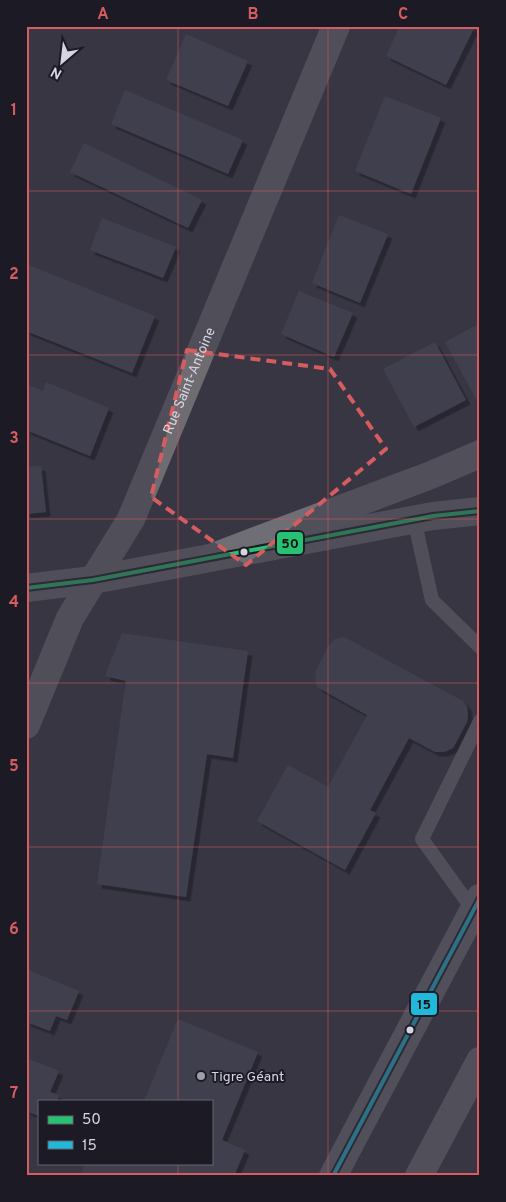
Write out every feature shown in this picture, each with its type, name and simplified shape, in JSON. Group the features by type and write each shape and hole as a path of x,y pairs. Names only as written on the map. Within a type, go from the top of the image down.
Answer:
{"main road":[{"path":"213,557 422,478 480,454"},
{"path":"333,1176 477,904"},
{"path":"419,1176 480,1061"}],"street":[{"name":"Rue Saint-Antoine","path":"26,726 70,618 131,519 336,26"},
{"path":"26,588 93,580 433,516 480,511"}],"lane":[{"path":"414,520 432,600 480,647"},
{"path":"477,904 422,838 480,720"}],"highlighted area":[{"path":"187,350 330,369 386,449 246,565 151,497"}],"building":[{"path":"400,26 475,26 446,85 386,56"},
{"path":"186,34 248,61 228,106 166,80"},
{"path":"125,90 243,140 228,174 111,124"},
{"path":"385,96 441,118 411,194 355,171"},
{"path":"84,143 202,200 188,228 70,172"},
{"path":"339,215 388,234 360,303 312,283"},
{"path":"102,218 176,247 163,278 90,250"},
{"path":"26,264 155,316 132,373 26,331"},
{"path":"299,291 353,313 334,357 281,334"},
{"path":"480,323 480,397 476,399 445,342"},
{"path":"435,342 466,400 414,427 383,369"},
{"path":"46,382 109,408 90,456 26,430 26,390 28,385 43,391"},
{"path":"41,466 46,512 26,514 26,467"},
{"path":"122,633 248,651 233,758 207,754 186,897 97,884 126,681 105,676"},
{"path":"344,637 463,701 467,706 468,715 467,722 453,748 444,752 435,752 409,738 370,810 376,813 345,870 257,821 288,765 328,787 367,715 317,687 316,671 329,645 335,639"},
{"path":"26,969 79,991 67,1020 56,1016 50,1031 26,1022"},
{"name":"Tigre Géant","path":"178,1019 258,1052 222,1140 245,1150 234,1176 80,1176 85,1164 212,1164 212,1100 144,1100"},
{"path":"26,1058 59,1071 50,1092 59,1095 57,1100 38,1100 38,1116 26,1111"}],"transit line":[{"name":"50","path":"26,588 93,580 433,516 480,511"},
{"name":"15","path":"333,1176 480,898"}],"place":[{"name":"Tigre Géant","path":"201,1076"}]}
